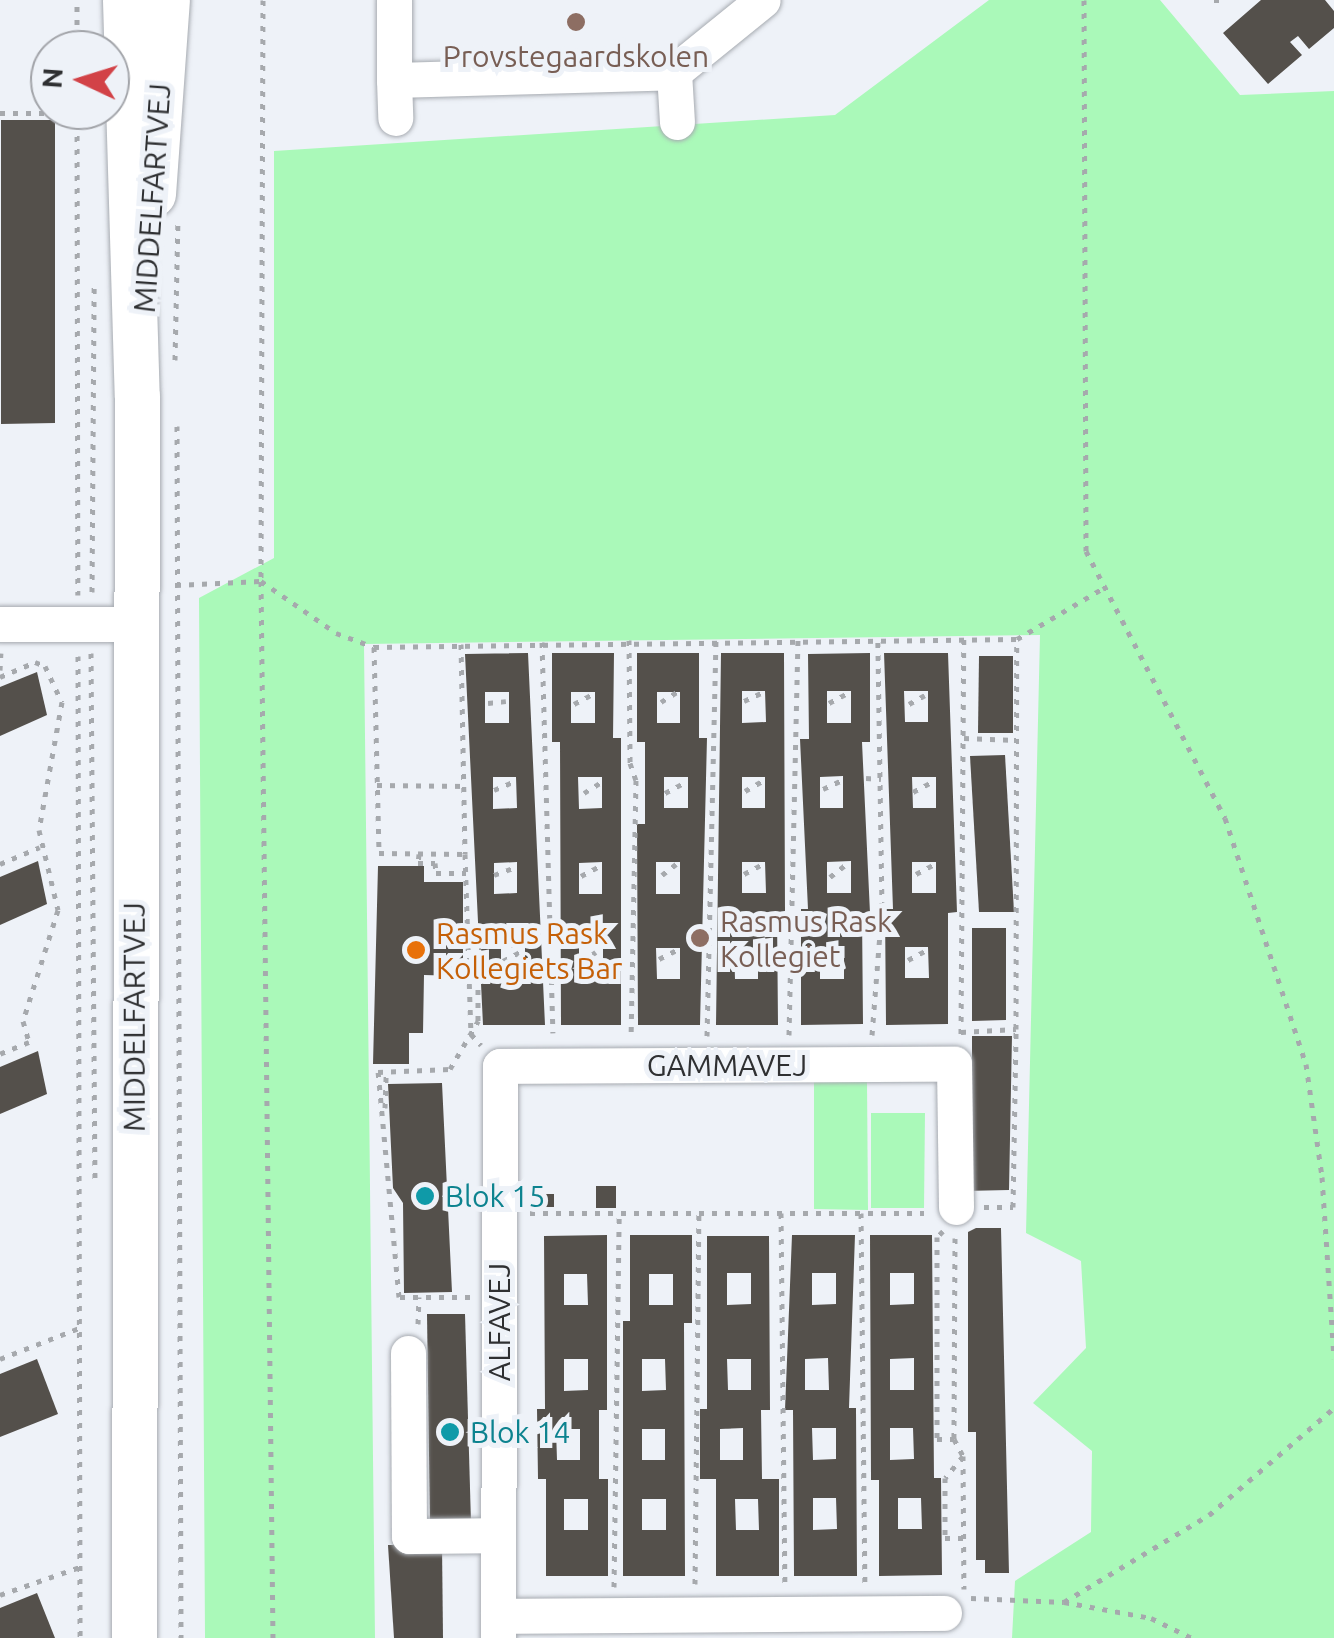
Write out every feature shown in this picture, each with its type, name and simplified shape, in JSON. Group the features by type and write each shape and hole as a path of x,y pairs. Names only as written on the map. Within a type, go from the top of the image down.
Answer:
{"main road":[{"name":"MIDDELFARTVEJ","path":"125,0 138,396"},
{"name":"MIDDELFARTVEJ","path":"134,1638 101,624 138,396 167,0"}],"street":[{"path":"394,0 394,118"},
{"path":"394,80 674,72 763,0"},
{"path":"674,72 677,122"},
{"path":"0,624 101,624"},
{"path":"947,1210 959,1047"},
{"name":"GAMMAVEJ","path":"500,1066 872,1064 959,1047"},
{"name":"ALFAVEJ","path":"498,1627 500,1066"},
{"path":"408,1353 409,1536 498,1536"},
{"path":"498,1627 614,1615 944,1613"}],"path":[{"path":"77,30 78,0"},
{"path":"262,0 260,582 273,1638"},
{"path":"1084,0 1081,488 1086,552 1225,818 1306,1064 1322,1177 1334,1359"},
{"path":"0,114 30,113"},
{"path":"78,130 101,624 80,1328 80,1638"},
{"path":"175,363 178,203"},
{"path":"94,264 101,624 96,1194"},
{"path":"176,417 181,1638"},
{"path":"184,586 260,582 336,633 374,647 629,640 1017,639 1106,586"},
{"path":"788,1064 798,639"},
{"path":"964,639 959,1047 1016,1030"},
{"path":"1013,1208 1017,639"},
{"path":"629,640 636,780 628,951 632,1066"},
{"path":"706,1064 705,948 714,860 716,641"},
{"path":"872,1064 874,947 882,862 875,692 878,641"},
{"path":"542,642 553,1066"},
{"path":"461,644 472,1034 500,1066"},
{"path":"374,647 379,853 465,854"},
{"path":"0,676 35,662 46,666 62,702 40,847 58,910 22,1021 29,1042 0,1054"},
{"path":"704,690 715,691"},
{"path":"786,690 797,690"},
{"path":"952,690 964,690"},
{"path":"532,692 544,691"},
{"path":"661,702 677,692"},
{"path":"744,701 763,692"},
{"path":"616,693 630,694"},
{"path":"830,703 848,693"},
{"path":"574,704 593,694"},
{"path":"909,704 925,695"},
{"path":"488,703 506,701"},
{"path":"964,738 1016,740"},
{"path":"538,778 548,778"},
{"path":"866,778 881,779"},
{"path":"626,779 636,780"},
{"path":"788,779 796,780"},
{"path":"745,790 764,780"},
{"path":"823,790 842,780"},
{"path":"494,790 513,782"},
{"path":"913,792 932,782"},
{"path":"584,794 600,783"},
{"path":"665,793 684,783"},
{"path":"377,785 467,786"},
{"path":"0,864 40,847"},
{"path":"419,854 418,863 435,863 436,873 466,873"},
{"path":"705,860 714,860"},
{"path":"786,862 795,863"},
{"path":"872,862 882,862"},
{"path":"830,877 848,863"},
{"path":"537,864 549,864"},
{"path":"623,865 632,864"},
{"path":"662,875 676,864"},
{"path":"744,874 763,864"},
{"path":"916,874 935,864"},
{"path":"581,876 600,866"},
{"path":"494,875 513,868"},
{"path":"780,946 793,947"},
{"path":"864,946 874,947"},
{"path":"950,946 962,947"},
{"path":"821,959 839,948"},
{"path":"659,959 678,949"},
{"path":"908,960 927,950"},
{"path":"503,961 522,951"},
{"path":"582,962 596,952"},
{"path":"737,963 756,954"},
{"path":"478,960 478,1021 450,1069 378,1072 379,1108 386,1108 399,1297 499,1296"},
{"path":"499,1214 581,1210 947,1210"},
{"path":"614,1615 619,1213"},
{"path":"694,1615 700,1213"},
{"path":"781,1213 785,1614"},
{"path":"861,1213 864,1614"},
{"path":"954,1439 937,1439 938,1237 956,1218 954,1439 964,1456 964,1597 1064,1602 1152,1618 1192,1638"},
{"path":"0,1359 80,1328"},
{"path":"1064,1602 1208,1515 1334,1408"},
{"path":"964,1456 945,1478 945,1538 964,1538"},
{"path":"0,1594 80,1567"}],"green space":[{"path":"989,0 1160,0 1240,95 1334,91 1334,1638 1012,1638 1015,1581 1091,1532 1092,1451 1033,1403 1086,1348 1081,1261 1026,1233 1040,635 364,644 375,1638 205,1638 199,598 274,558 274,151 835,115"},
{"path":"814,1081 867,1081 868,1210 814,1209"},
{"path":"871,1113 925,1113 924,1208 871,1208"}],"building":[{"path":"1261,0 1325,0 1334,11 1334,28 1309,49 1298,36 1290,42 1302,55 1268,84 1223,33"},
{"path":"1,120 30,120 30,130 55,130 55,423 1,424"},
{"path":"528,653 545,1025 483,1025 465,654","holes":["485,692 509,692 509,723 485,723","493,777 516,777 517,808 493,809","517,862 517,893 494,894 494,863","525,947 525,979 501,979 501,948"]},
{"path":"552,653 614,653 613,738 621,738 621,1025 561,1025 560,742 552,742","holes":["571,692 595,692 595,723 571,723","578,777 602,777 602,808 579,809","602,862 602,894 579,894 579,863","579,948 603,948 603,979 579,979"]},
{"path":"637,653 699,653 699,738 707,738 700,1025 638,1025 637,824 645,824 645,742 637,742","holes":["657,692 680,692 680,723 657,723","664,777 688,777 688,808 664,808","656,862 680,862 680,894 656,894","656,948 680,948 680,979 657,979"]},
{"path":"721,653 784,653 785,913 777,913 778,1025 716,1025","holes":["742,691 765,691 766,722 742,723","742,777 765,777 765,808 742,808","742,862 765,862 766,893 742,893","734,948 758,948 758,979 735,979"]},
{"path":"870,653 870,742 862,742 870,913 862,913 863,1024 801,1025 801,909 808,909 800,739 809,739 808,654","holes":["827,691 851,691 851,723 827,723","843,776 843,808 820,808 820,777","851,861 851,893 827,893 827,862","844,947 844,979 820,979 820,948"]},
{"path":"884,653 948,653 957,912 948,913 948,1024 886,1025 885,909 893,909","holes":["904,691 928,691 928,722 905,722","912,777 936,777 936,808 913,808","912,862 936,862 936,893 912,893","905,947 928,947 929,978 905,978"]},
{"path":"979,656 1013,656 1013,733 978,733"},
{"path":"37,672 47,715 0,736 0,687"},
{"path":"1005,755 1014,912 979,912 970,756"},
{"path":"38,861 47,904 0,925 0,877"},
{"path":"378,866 424,866 424,882 463,882 463,964 459,976 424,975 423,1033 409,1033 409,1064 373,1064"},
{"path":"972,928 1006,928 1006,1020 972,1021"},
{"path":"972,1036 1012,1036 1009,1190 963,1191 963,1103 972,1102"},
{"path":"38,1051 47,1094 0,1114 0,1067"},
{"name":"Blok 15","path":"442,1083 452,1292 404,1293 403,1203 393,1188 388,1084"},
{"path":"596,1186 616,1186 616,1208 596,1208"},
{"path":"543,1194 554,1194 554,1207 543,1207"},
{"path":"976,1228 1001,1228 1009,1573 985,1573 985,1560 976,1560 976,1432 968,1432 968,1232"},
{"path":"607,1235 607,1410 599,1410 599,1479 608,1479 608,1576 546,1576 546,1479 538,1479 537,1409 545,1409 544,1236","holes":["564,1274 587,1274 588,1305 564,1305","564,1359 588,1359 588,1390 564,1391","556,1429 580,1429 580,1460 557,1460","564,1499 588,1499 588,1530 564,1530"]},
{"path":"630,1235 692,1235 692,1323 684,1323 685,1576 623,1576 623,1321 630,1321","holes":["649,1274 673,1274 673,1305 649,1305","642,1359 665,1359 666,1390 642,1391","642,1429 665,1429 665,1460 642,1460","642,1499 666,1499 666,1530 642,1530"]},
{"path":"792,1235 855,1235 849,1408 856,1408 857,1576 794,1576 793,1410 785,1410","holes":["812,1273 836,1273 836,1304 812,1305","828,1358 829,1390 805,1390 805,1359","812,1428 836,1428 836,1459 813,1460","813,1498 836,1498 837,1529 813,1530"]},
{"path":"870,1235 932,1235 934,1478 941,1478 942,1575 879,1576 879,1480 871,1480","holes":["890,1273 914,1273 914,1304 890,1305","914,1358 914,1390 890,1390 890,1359","890,1428 913,1428 914,1459 890,1460","898,1498 921,1498 922,1529 898,1529"]},
{"path":"707,1236 769,1236 770,1410 761,1410 762,1479 779,1479 779,1576 716,1576 716,1479 700,1479 700,1409 707,1409","holes":["727,1273 751,1273 751,1304 727,1305","727,1359 751,1359 751,1390 728,1390","743,1428 743,1460 720,1460 720,1429","735,1499 758,1499 759,1530 736,1530"]},
{"name":"Blok 14","path":"427,1314 465,1314 471,1523 430,1524"},
{"path":"37,1359 58,1414 0,1437 0,1374"},
{"path":"388,1545 442,1545 443,1638 394,1638"},
{"path":"37,1593 55,1638 0,1638 0,1608"}],"place":[{"name":"Provstegaardskolen","path":"576,22"},
{"name":"Rasmus Rask Kollegiet","path":"700,938"},
{"name":"Rasmus Rask Kollegiets Bar","path":"416,950"},
{"name":"Blok 15","path":"425,1196"},
{"name":"Blok 14","path":"450,1432"}]}
